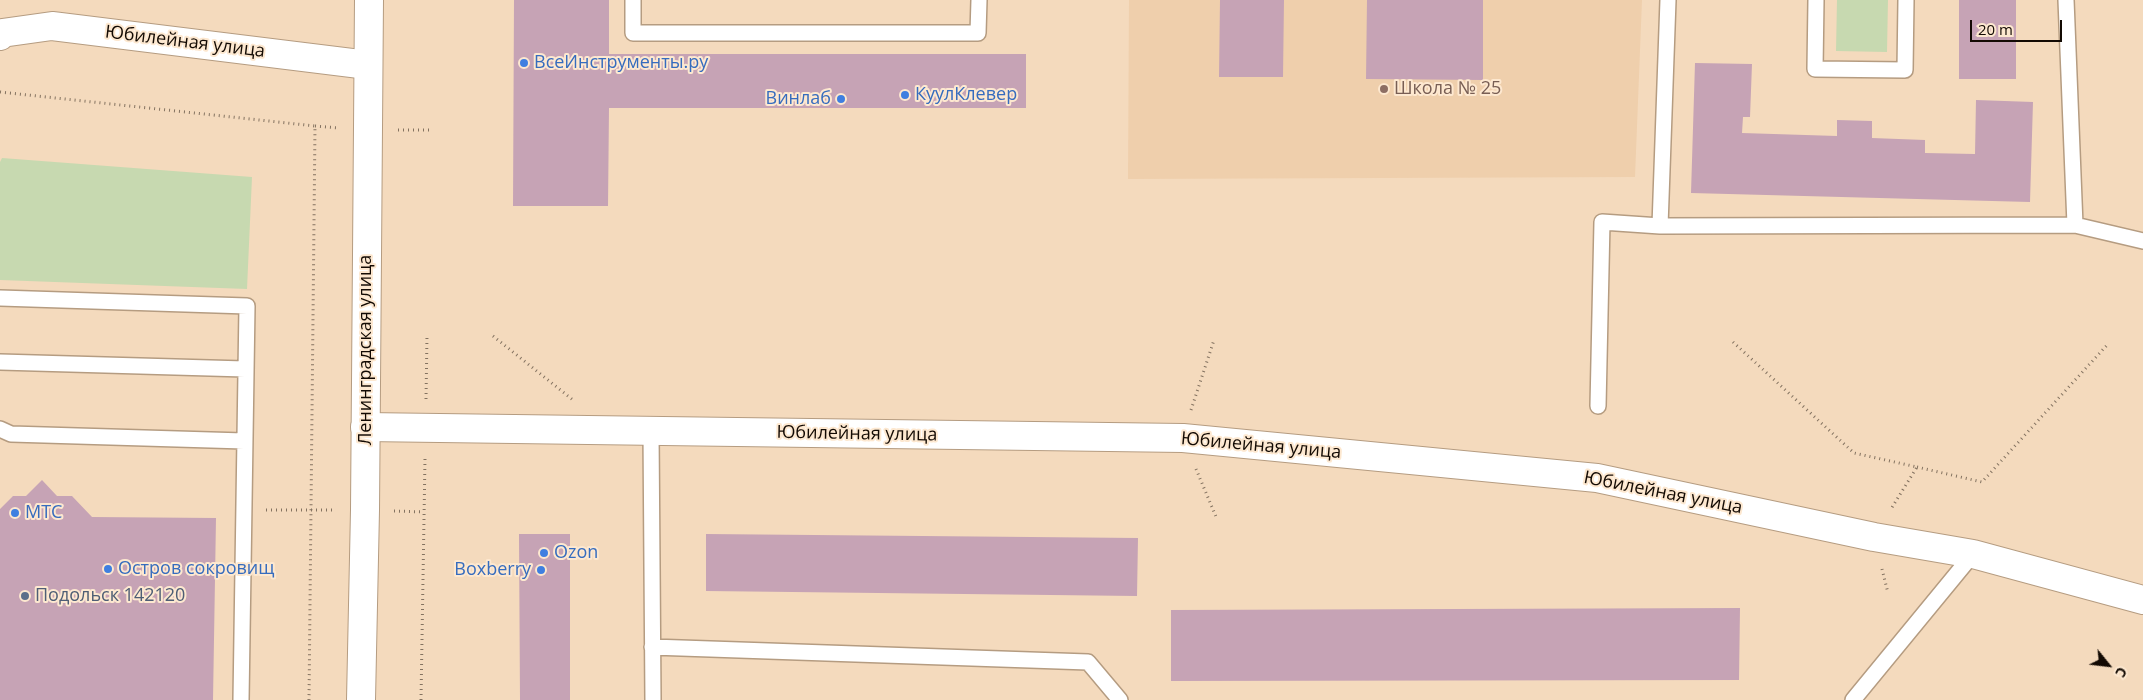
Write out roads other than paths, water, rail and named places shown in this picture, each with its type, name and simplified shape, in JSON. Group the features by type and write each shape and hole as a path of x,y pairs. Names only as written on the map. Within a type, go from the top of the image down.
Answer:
{"street":[{"name":"Ленинградская улица","path":"361,700 365,510 364,427 369,0"},
{"name":"Юбилейная улица","path":"1,34 52,26 368,65"},
{"name":"Юбилейная улица","path":"364,427 1182,438 1597,478 1874,537 1973,554 2143,600"}],"lane":[{"path":"633,0 633,33 978,33 979,0"},
{"path":"1660,226 1668,0"},
{"path":"1816,0 1815,69 1905,70 1906,0"},
{"path":"2066,0 2075,225"},
{"path":"1598,406 1602,222 1660,226 2075,225 2143,241"},
{"path":"0,298 247,306 241,700"},
{"path":"0,362 245,369"},
{"path":"0,429 11,434 244,441"},
{"path":"651,431 653,700"},
{"path":"1853,700 1973,554"},
{"path":"652,648 1088,662 1120,700"}],"place":[{"name":"ВсеИнструменты.ру","path":"524,63"},
{"name":"Школа № 25","path":"1384,89"},
{"name":"КуулКлевер","path":"905,95"},
{"name":"Винлаб","path":"841,99"},
{"name":"МТС","path":"15,513"},
{"name":"Ozon","path":"544,553"},
{"name":"Остров сокровищ","path":"108,569"},
{"name":"Boxberry","path":"541,570"},
{"name":"Подольск 142120","path":"25,596"}]}
